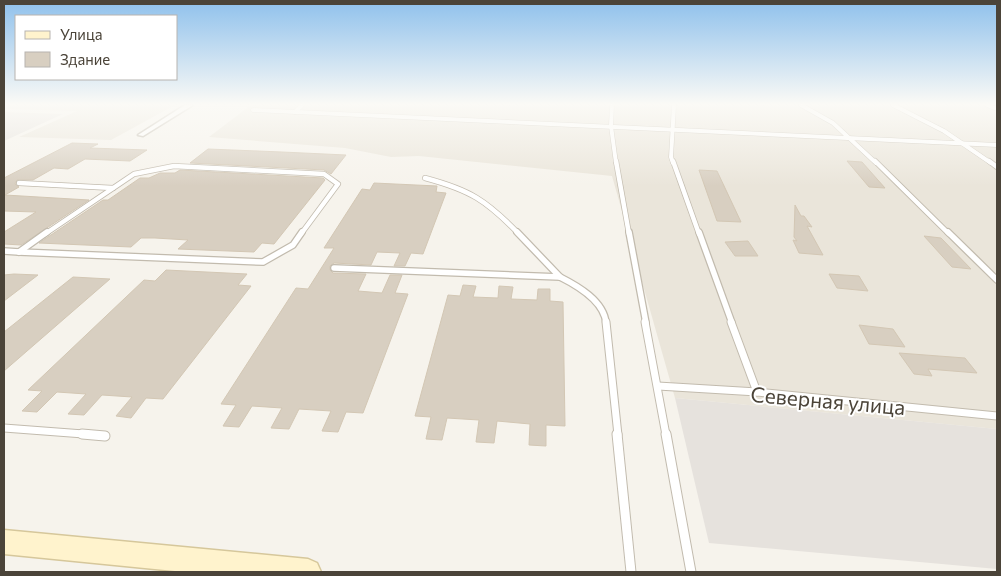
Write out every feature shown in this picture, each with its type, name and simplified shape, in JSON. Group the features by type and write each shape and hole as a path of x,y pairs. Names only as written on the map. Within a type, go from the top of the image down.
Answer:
{"main road":[{"path":"4,542 308,572"}],"street":[{"path":"141,135 146,132"}],"lane":[{"path":"612,132 691,572"},
{"path":"673,132 671,157 757,392"},
{"path":"710,132 997,145"},
{"path":"844,132 997,280"},
{"path":"943,132 997,167"},
{"path":"4,251 18,252 263,262 293,245 338,184 324,174 174,166 134,174 18,252"},
{"path":"425,178 459,187 494,208 560,277 581,287 596,300 606,318 631,572"},
{"path":"19,183 113,188"},
{"path":"334,268 560,277"},
{"name":"Северная улица","path":"658,386 757,392 997,416"},
{"path":"4,428 105,436"}],"shaded area":[{"path":"4,132 24,132 4,141"},
{"path":"30,132 126,132 111,140 19,137"},
{"path":"216,132 997,132 997,429 675,398 612,176 419,156 391,157 345,148 209,137"},
{"path":"675,398 997,429 997,569 709,543"}],"building":[{"path":"72,143 98,144 90,148 147,150 130,161 85,159 68,169 54,168 33,180 17,180 15,184 19,187 5,195 89,200 21,245 4,244 4,232 36,212 4,211 4,178"},
{"path":"208,149 346,155 331,174 324,170 190,163"},
{"path":"847,161 862,162 885,188 869,187"},
{"path":"180,170 323,178 325,180 274,244 262,243 254,252 178,249 188,240 155,238 141,238 131,247 39,243 103,200 108,200 140,178 149,178 160,173 175,173"},
{"path":"699,170 717,171 741,222 717,221"},
{"path":"374,183 437,186 436,192 446,193 423,254 411,253 405,266 394,266 400,253 377,252 371,265 334,263 330,266 330,270 333,273 366,274 358,291 382,293 390,275 402,275 395,293 408,294 363,413 346,412 338,432 322,431 331,411 299,409 289,429 271,428 282,408 252,406 239,427 223,426 236,405 221,404 296,288 308,289 334,248 324,248 362,189 370,190"},
{"path":"795,205 801,216 804,216 812,227 807,226 823,255 799,253 793,240 797,241 794,237"},
{"path":"924,236 941,238 971,269 952,267"},
{"path":"748,241 758,256 735,256 725,242"},
{"path":"166,270 247,274 238,285 251,286 163,399 146,398 131,418 116,416 132,397 102,395 84,415 68,414 86,394 57,392 37,412 22,411 42,391 28,390 144,280 155,281"},
{"path":"829,274 859,276 868,291 837,288"},
{"path":"4,275 38,275 4,301"},
{"path":"73,277 110,279 4,371 4,332"},
{"path":"463,285 476,286 473,297 498,298 499,286 513,287 511,299 537,300 538,289 550,289 550,301 563,302 565,426 546,425 546,446 529,445 530,424 497,421 494,443 476,442 479,420 447,418 442,440 426,439 431,417 415,416 448,295 460,296"},
{"path":"859,325 893,329 905,347 869,344"},
{"path":"899,353 965,358 977,373 928,369 932,376 914,374"}]}
